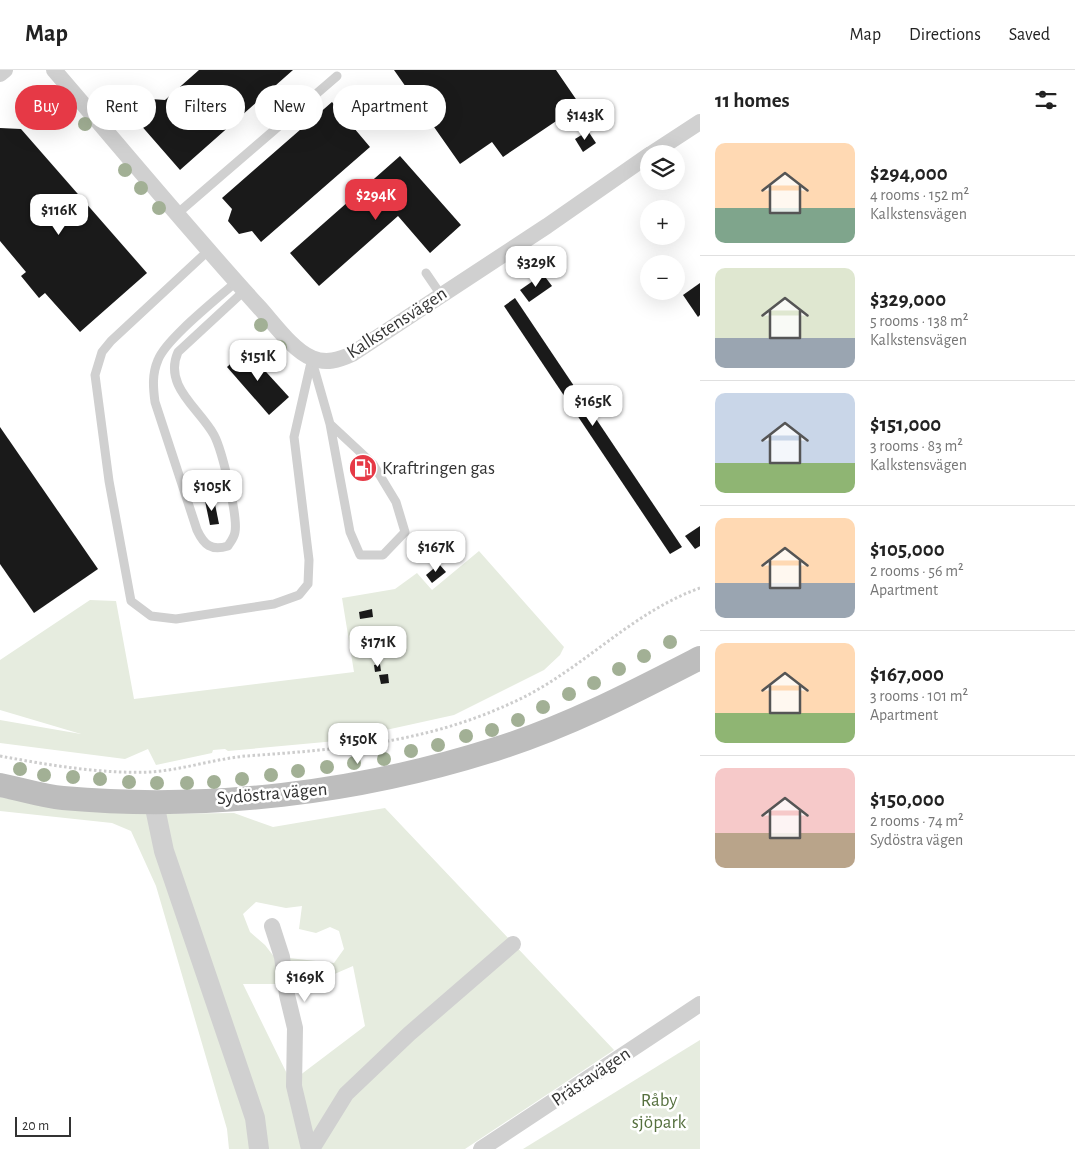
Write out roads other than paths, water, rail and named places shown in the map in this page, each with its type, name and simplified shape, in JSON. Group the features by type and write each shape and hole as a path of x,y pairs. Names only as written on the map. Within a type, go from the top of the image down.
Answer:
{"main road":[{"name":"Sydöstra vägen","path":"0,785 62,797 154,803 279,796 378,782 497,749 614,703 700,658"}],"street":[{"path":"0,74 5,70"},
{"path":"54,70 240,286 289,340 312,358"},
{"name":"Kalkstensvägen","path":"665,145 700,122"},
{"name":"Kalkstensvägen","path":"312,358 325,361 338,360 352,354 547,226 640,162"},
{"path":"154,803 164,851 255,1118 258,1149"},
{"path":"272,926 282,957 287,995 295,1028 294,1086 311,1149"},
{"path":"311,1149 346,1094 431,1014 513,944"},
{"name":"Prästavägen","path":"481,1149 700,1004"}],"lane":[{"path":"178,213 337,76"},
{"path":"208,250 111,341 102,352 95,375 109,481 131,602 137,607 151,616 176,619 274,604 299,595 308,584 309,560 294,437 312,358"},
{"path":"426,273 441,295"},
{"path":"240,286 178,352 174,360 173,373 179,388 214,435 226,468 236,531 228,546 218,548 210,547 202,541 197,530 158,410 153,385 158,359 164,348 240,286"},
{"path":"312,358 330,424 350,532 360,555 383,555 405,532 396,502 373,464 330,424"}],"place":[{"name":"Kraftringen gas","path":"363,468"}],"park label":[{"name":"Råby sjöpark","path":"659,1111"}]}
